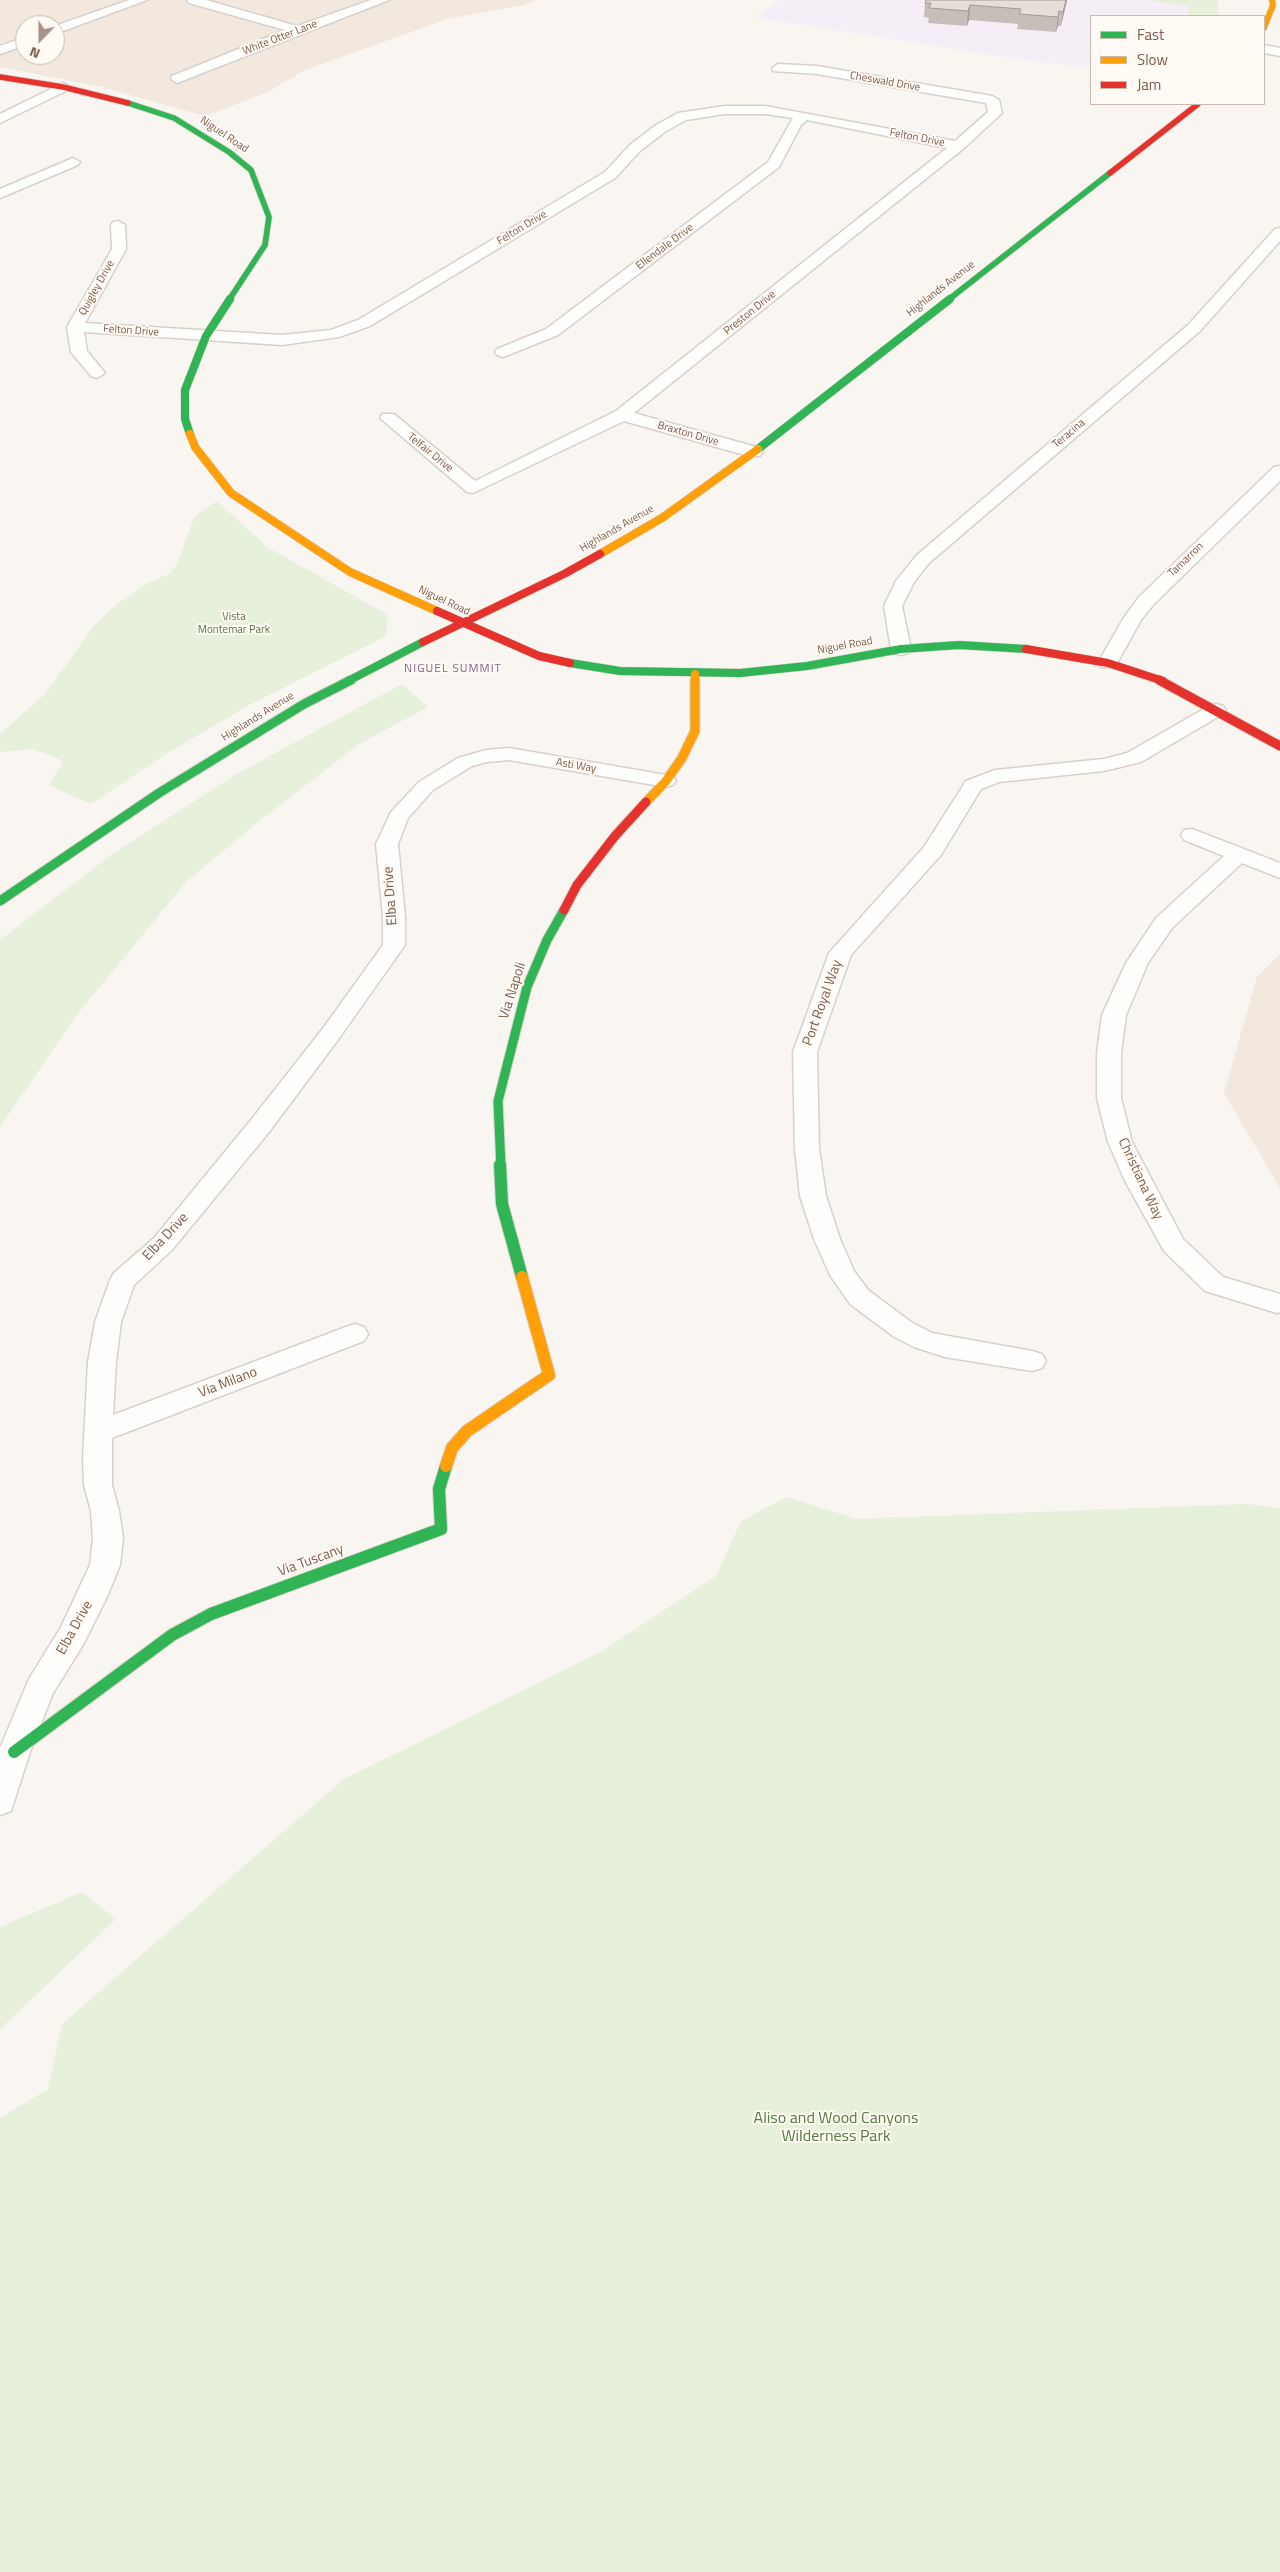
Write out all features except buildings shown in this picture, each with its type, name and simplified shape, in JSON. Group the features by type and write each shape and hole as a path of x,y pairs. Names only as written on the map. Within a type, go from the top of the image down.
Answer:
{"main road":[{"path":"1265,25 1273,5 1272,0"},
{"name":"Niguel Road","path":"0,77 63,87 123,101 174,118 229,152 251,170 260,188 269,217 265,245 206,336 185,390 185,419 195,447 231,493 350,572 539,656 580,666 620,671 695,674 740,673 808,666 901,649 959,645 1002,646 1055,652 1108,663 1163,681 1280,746"},
{"name":"Highlands Avenue","path":"0,901 160,792 304,704 460,622 564,574 662,518 754,452 1197,105"},
{"name":"Via Napoli","path":"544,1360 502,1204 498,1101 528,987 547,940 577,885 615,836 666,781 682,758 695,731 695,674"},
{"name":"Via Tuscany","path":"14,1752 172,1636 211,1614 440,1529 440,1489 452,1448 467,1431 548,1376 544,1360"}],"street":[{"path":"65,27 141,0"},
{"path":"193,0 296,30"},
{"name":"White Otter Lane","path":"177,79 296,30 384,0"},
{"path":"0,50 15,45"},
{"path":"1265,49 1280,52"},
{"name":"Cheswald Drive","path":"778,68 817,70 992,100"},
{"path":"0,119 63,87"},
{"name":"Preston Drive","path":"473,488 622,415 958,146 995,113 992,100"},
{"name":"Felton Drive","path":"75,327 282,340 333,334 364,323 610,175 635,148 661,128 684,116 724,110 765,110 958,146"},
{"name":"Ellendale Drive","path":"503,352 552,332 774,164 794,123 805,116"},
{"path":"0,194 73,162"},
{"name":"Quigley Drive","path":"98,373 79,352 75,327 119,250 118,225"},
{"name":"Teracina","path":"901,649 893,606 905,581 923,559 1194,328 1280,232"},
{"name":"Braxton Drive","path":"622,415 754,452"},
{"name":"Telfair Drive","path":"388,418 473,488"},
{"name":"Tamarron","path":"1108,663 1132,619 1146,601 1280,471"},
{"name":"Port Royal Way","path":"1032,1361 946,1347 923,1340 902,1329 858,1297 843,1275 827,1239 813,1196 807,1149 805,1052 840,953 933,850 974,785 995,776 1104,766 1134,758 1216,710"},
{"name":"Asti Way","path":"486,756 509,754 666,781"},
{"name":"Elba Drive","path":"0,1802 14,1752 40,1688 72,1636 92,1597 105,1564 108,1538 105,1511 98,1485 97,1459 100,1431 102,1362 108,1322 123,1280 163,1244 254,1133 332,1032 394,945 394,918 387,844 398,816 426,786 465,762 486,756"},
{"path":"1192,835 1280,871"},
{"name":"Christiana Way","path":"1238,855 1164,923 1137,963 1114,1015 1109,1053 1110,1098 1120,1142 1138,1181 1173,1245 1214,1284 1277,1303"},
{"name":"Via Milano","path":"100,1431 355,1334"}],"shaded area":[{"path":"0,0 538,0 524,5 447,19 303,71 266,93 205,116 102,87 0,67"},
{"path":"781,0 1145,0 1188,6 1189,11 1187,15 1090,15 1090,68 1010,58 755,17"},
{"path":"1280,954 1280,1188 1224,1093 1257,977"}],"green space":[{"path":"1145,0 1218,0 1218,15 1187,15 1189,12 1188,6"},
{"name":"Vista Montemar Park","path":"217,501 267,547 388,615 386,636 251,704 169,752 91,804 49,785 62,763 59,759 32,749 0,752 0,734 45,694 94,626 113,607 146,584 171,573 179,560 194,517"},
{"path":"402,684 428,707 359,744 258,822 186,882 76,1016 0,1127 0,940 111,855 235,775"},
{"name":"Aliso and Wood Canyons Wilderness Park","path":"787,1497 857,1519 1247,1504 1280,1508 1280,2572 0,2572 0,2118 48,2089 62,2024 344,1779 599,1653 716,1576 741,1521"},
{"path":"82,1892 116,1919 0,2029 0,1927"}],"traffic: fast":[{"path":"128,103 174,118 229,152 251,170 269,217 265,245 206,336 185,390 185,419 190,434"},
{"path":"758,449 1110,173"},
{"path":"0,901 159,793 304,704 423,642"},
{"path":"570,663 620,671 740,673 807,666 901,649 959,645 1026,649"},
{"path":"522,1277 502,1204 498,1101 527,987 547,940 564,910"},
{"path":"14,1752 172,1635 211,1614 441,1529 439,1489 446,1466"}],"traffic: slow":[{"path":"1265,25 1273,5 1272,0"},
{"path":"190,434 195,447 231,493 350,572 437,611"},
{"path":"600,554 662,518 758,449"},
{"path":"646,802 666,781 682,758 695,731 695,674"},
{"path":"446,1466 452,1448 467,1431 549,1375 522,1277"}],"traffic: jam":[{"path":"0,77 63,87 128,103"},
{"path":"1110,173 1197,105"},
{"path":"423,642 564,574 600,554"},
{"path":"437,611 539,656 570,663"},
{"path":"1026,649 1108,663 1163,681 1280,746"},
{"path":"564,910 577,885 615,836 646,802"}],"district":[{"name":"NIGUEL SUMMIT","path":"453,669"}]}
